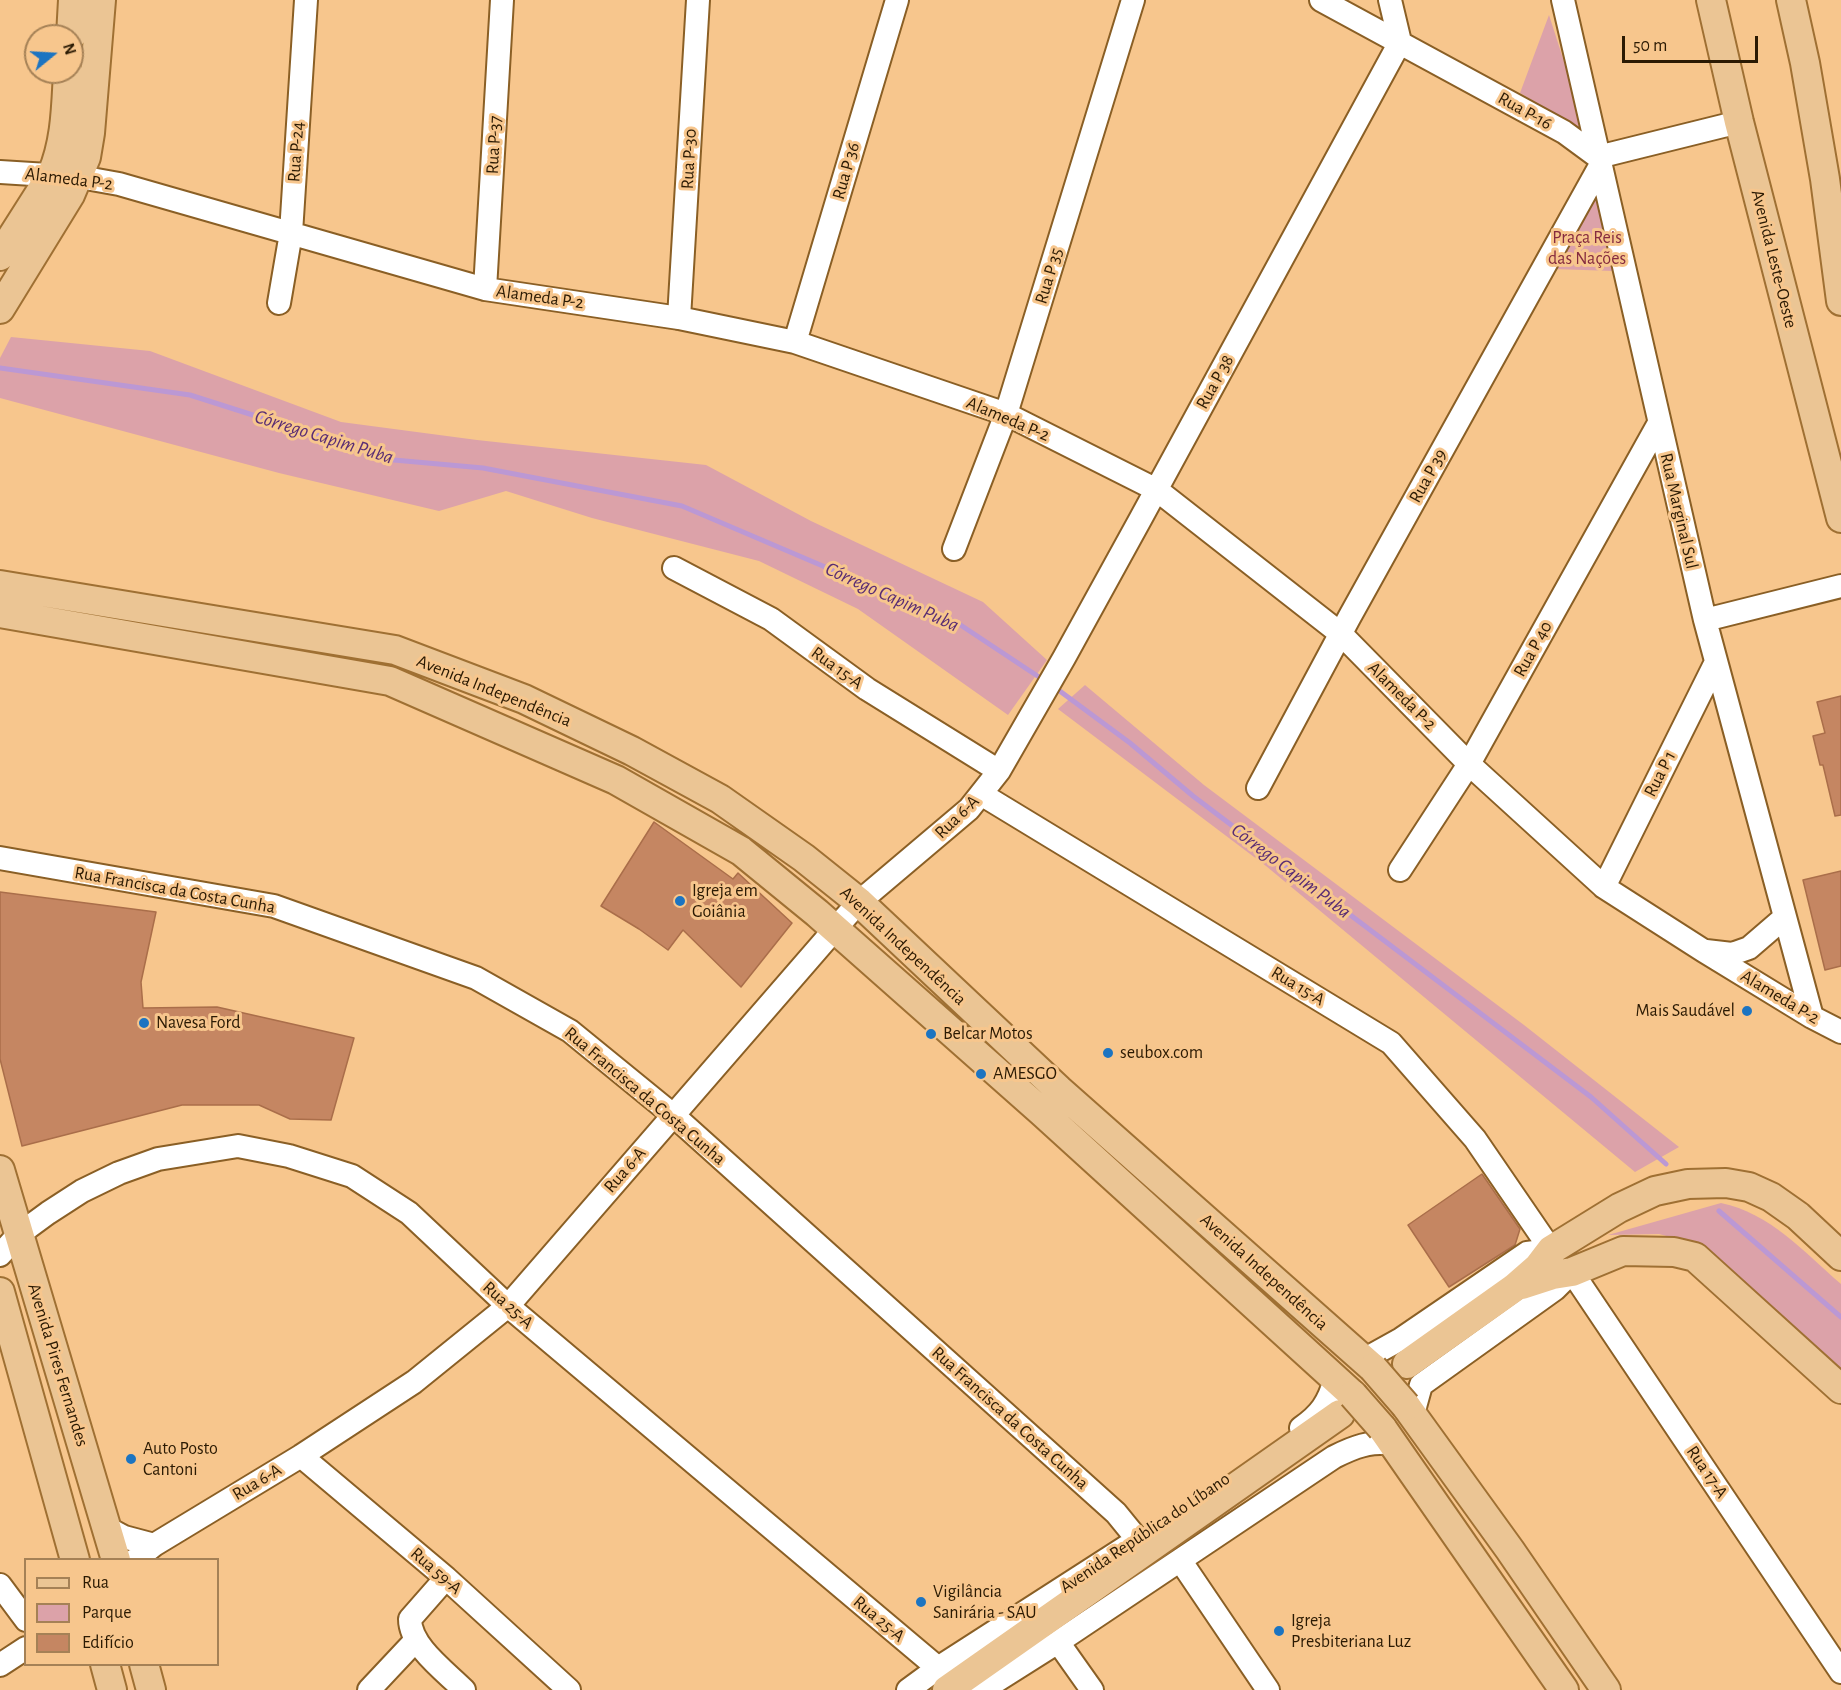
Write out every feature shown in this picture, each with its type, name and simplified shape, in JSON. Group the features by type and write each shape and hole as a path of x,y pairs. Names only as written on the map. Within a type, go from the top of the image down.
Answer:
{"main road":[{"path":"72,24 73,0"},
{"path":"0,309 80,177 89,145 101,0"},
{"name":"Avenida Leste-Oeste","path":"1711,0 1739,122 1841,518"},
{"path":"1791,0 1805,63 1837,252 1841,301"},
{"path":"0,256 52,174 64,136 67,84"},
{"name":"Avenida Independência","path":"0,585 395,650 524,699 642,757 720,799 804,858 859,902 1059,1090 1369,1364 1409,1410 1510,1550 1606,1690"},
{"name":"Avenida Independência","path":"0,613 390,681 616,780 741,851 835,928 1042,1112 1387,1436 1564,1690"},
{"path":"390,681 395,650"},
{"path":"1042,1112 1059,1090"},
{"name":"Avenida Pires Fernandes","path":"0,1170 9,1245 115,1550"},
{"path":"1407,1364 1514,1288 1538,1267 1551,1250 1619,1208 1655,1191 1688,1184 1726,1183 1749,1187 1771,1197 1798,1216 1841,1256"},
{"path":"1514,1288 1553,1275 1572,1272 1623,1251 1674,1252 1695,1257 1841,1389"},
{"name":"Avenida Pires Fernandes","path":"0,1292 74,1558"},
{"name":"Avenida República do Líbano","path":"942,1679 1343,1396"},
{"path":"105,1666 112,1690"},
{"path":"144,1666 151,1690"}],"street":[{"name":"Rua P-24","path":"279,303 291,233 306,0"},
{"name":"Rua P-37","path":"485,289 502,0"},
{"name":"Rua P-30","path":"679,318 698,0"},
{"name":"Rua P 36","path":"795,342 897,0"},
{"name":"Rua P 35","path":"954,549 1006,414 1134,0"},
{"name":"Rua P-16","path":"1321,0 1564,132 1599,162"},
{"path":"1390,0 1400,42"},
{"name":"Rua Marginal Sul","path":"1563,0 1705,620 1812,1017"},
{"name":"Rua P 38","path":"1027,719 1064,658 1400,42"},
{"path":"1599,162 1739,122"},
{"name":"Rua P 39","path":"1258,788 1599,162"},
{"name":"Alameda P-2","path":"0,172 52,174 119,184 485,289 679,318 795,342 1006,414 1157,489 1341,634 1469,764 1604,887 1704,951 1812,1017 1841,1032"},
{"name":"Rua P 40","path":"1400,870 1469,764 1659,423"},
{"name":"Rua 15-A","path":"674,568 771,619 867,689 999,771"},
{"path":"1705,620 1841,586"},
{"name":"Rua P 1","path":"1604,887 1716,662"},
{"name":"Rua 6-A","path":"115,1550 154,1545 301,1456 414,1382 508,1306 859,902 969,809 999,771 1027,719"},
{"name":"Rua 15-A","path":"981,794 1391,1043 1475,1139 1551,1250"},
{"name":"Rua Francisca da Costa Cunha","path":"0,858 274,906 476,978 570,1031 673,1115 1116,1513 1138,1540"},
{"path":"1704,951 1732,954 1749,948 1785,917"},
{"name":"Rua 25-A","path":"9,1245 48,1213 82,1191 118,1173 158,1159 238,1146 289,1156 352,1176 410,1213 508,1306 942,1679"},
{"path":"1369,1364 1401,1339 1527,1253 1551,1250"},
{"path":"1409,1410 1421,1385 1555,1289 1572,1272"},
{"name":"Rua 17-A","path":"1572,1272 1841,1672"},
{"name":"Avenida República do Líbano","path":"908,1690 942,1679 1312,1420 1329,1399 1343,1396"},
{"path":"982,1690 1058,1642 1334,1457 1357,1445 1375,1442 1387,1436"},
{"name":"Rua 59-A","path":"301,1456 446,1578 569,1690"},
{"path":"115,1550 124,1537 154,1545"},
{"path":"1180,1560 1268,1690"},
{"path":"446,1578 410,1619 410,1629 416,1641 464,1690"},
{"path":"0,1586 24,1617"},
{"path":"369,1690 416,1641"},
{"path":"1058,1642 1092,1690"},
{"path":"0,1665 24,1649"}],"green space":[{"path":"1549,15 1587,133 1520,93"},
{"name":"Praça Reis das Nações","path":"1596,185 1614,271 1553,269"},
{"path":"11,337 150,351 341,422 477,440 706,465 811,521 983,602 1047,660 1008,715 858,609 759,561 592,518 506,491 439,511 279,473 0,398 0,358"},
{"path":"1085,685 1204,785 1524,1025 1679,1147 1635,1172 1266,866 1058,709"},
{"path":"1721,1203 1755,1215 1786,1235 1841,1284 1841,1368 1700,1245 1659,1234 1608,1235"}],"building":[{"path":"1841,696 1841,815 1835,816 1823,765 1820,765 1813,736 1825,733 1817,702"},
{"path":"654,822 733,879 738,873 792,923 741,987 683,930 668,950 601,906"},
{"path":"1841,871 1841,966 1825,970 1803,880"},
{"name":"Navesa Ford","path":"0,892 156,912 141,982 143,1008 217,1007 354,1038 331,1120 290,1119 259,1105 182,1105 22,1146 0,1059"},
{"path":"1482,1174 1520,1229 1515,1245 1449,1287 1408,1225"}],"waterway":[{"name":"Córrego Capim Puba","path":"0,368 190,395 394,460 483,468 682,506 959,624 1045,681"},
{"name":"Córrego Capim Puba","path":"1053,686 1130,743 1193,796 1591,1097 1666,1164"},
{"name":"Córrego Capim Puba","path":"1719,1211 1841,1317"}],"place":[{"name":"Igreja em Goiânia","path":"680,901"},
{"name":"Mais Saudável","path":"1747,1011"},
{"name":"Navesa Ford","path":"144,1023"},
{"name":"Belcar Motos","path":"931,1034"},
{"name":"seubox.com","path":"1108,1053"},
{"name":"AMESGO","path":"981,1074"},
{"name":"Auto Posto Cantoni","path":"131,1459"},
{"name":"Vigilância Sanirária - SAU","path":"921,1602"},
{"name":"Igreja Presbiteriana Luz","path":"1279,1631"}]}
